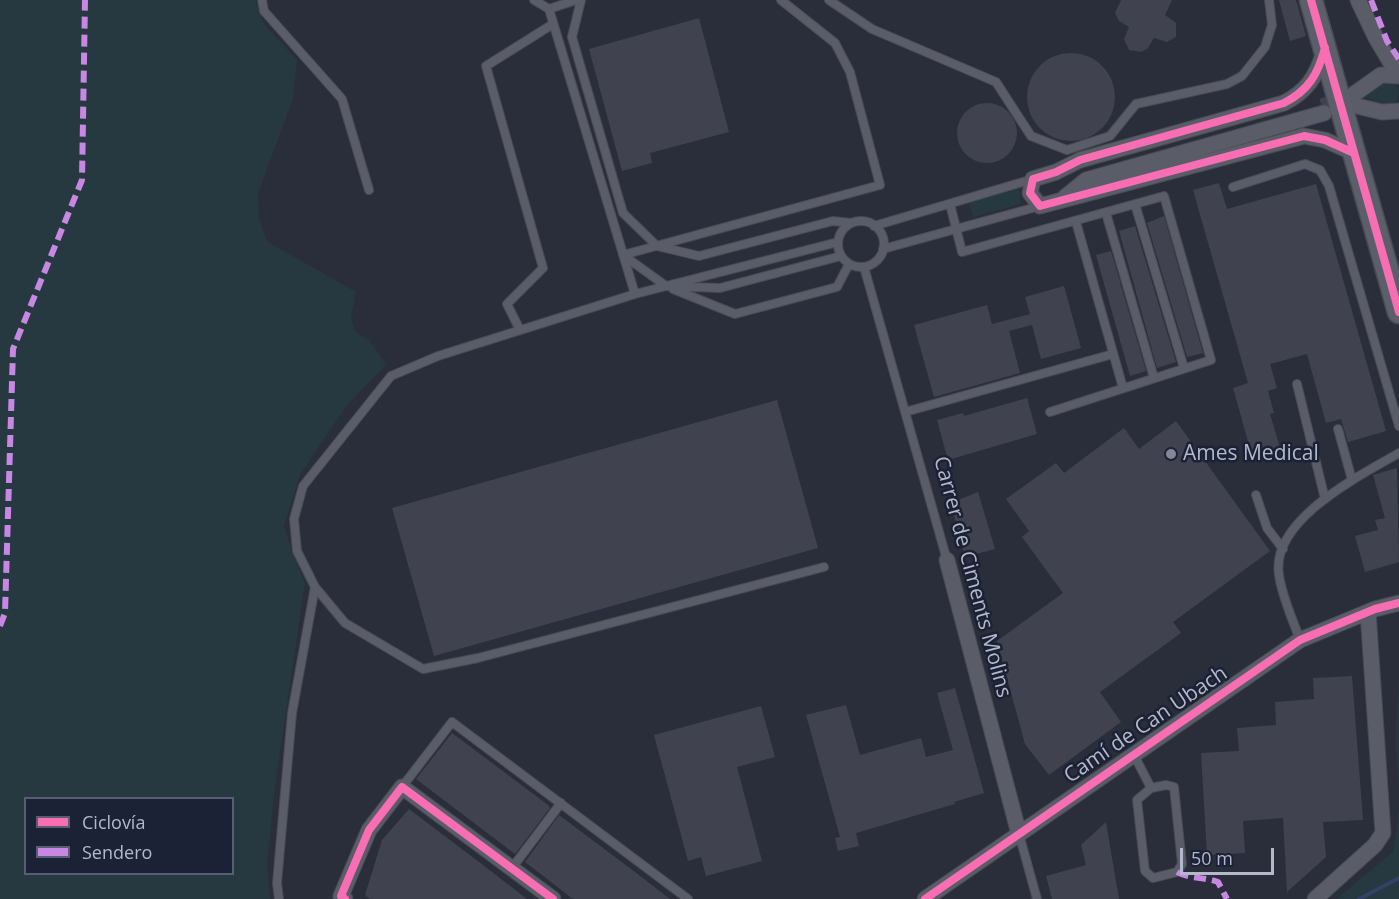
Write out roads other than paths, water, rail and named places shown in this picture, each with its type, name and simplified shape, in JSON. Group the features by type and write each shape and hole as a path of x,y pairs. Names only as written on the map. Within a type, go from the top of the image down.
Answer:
{"main road":[{"path":"1311,0 1399,312"}],"street":[{"path":"1358,0 1399,76"},
{"path":"1324,48 1312,81 1300,94 1284,103 1080,160 1056,172 1033,179 1030,193 1035,203 1040,206 1063,199 1090,195 1292,138 1314,137 1354,153"},
{"path":"1399,76 1381,75 1355,100 1382,112 1399,111"},
{"path":"1056,172 1084,173 1323,110 1086,180 1063,199"},
{"name":"Carrer de Ciments Molins","path":"947,560 1019,834"},
{"name":"Camí de Can Ubach","path":"925,899 1300,640 1368,612 1399,603"},
{"path":"1315,899 1375,846 1383,833 1368,612"},
{"path":"342,898 369,831 402,788 553,899"}],"lane":[{"path":"262,0 264,11 342,99 369,190"},
{"path":"534,0 549,9 635,294"},
{"path":"549,9 576,0"},
{"path":"581,0 572,37 623,213 657,246 699,256 833,221 851,224"},
{"path":"623,255 880,185 850,72 835,43 781,0"},
{"path":"829,0 872,29 996,82 1031,136 1067,150 1110,136 1136,104 1227,84 1242,76 1265,48 1272,25 1269,0"},
{"path":"520,330 507,304 543,268 486,66 554,24"},
{"path":"1233,187 1305,164 1320,170 1329,186 1399,426"},
{"path":"874,226 883,238 883,249 878,260 864,267 849,264 841,256 838,242 844,229 851,224 859,221 874,226 1033,179"},
{"path":"950,204 962,252 1164,196 1211,360 1050,412"},
{"path":"1135,204 1185,368"},
{"path":"883,249 1040,206"},
{"path":"1106,213 1154,378"},
{"path":"1076,222 1123,388"},
{"path":"824,567 478,658 423,669 345,623 315,587 297,551 294,519 303,486 391,376 438,356 635,294 838,242"},
{"path":"623,255 666,286 735,314 837,287 849,264"},
{"path":"666,286 720,288 841,256"},
{"name":"Carrer de Ciments Molins","path":"864,267 947,560"},
{"path":"905,412 1113,354"},
{"path":"1297,384 1326,499"},
{"path":"1338,429 1352,480"},
{"path":"1300,640 1278,573 1283,549 1294,528 1326,499 1352,480 1399,453"},
{"path":"1256,495 1268,528 1283,549"},
{"path":"279,899 277,883 292,713 315,587"},
{"path":"402,788 452,722 688,899"},
{"path":"1134,754 1151,788"},
{"path":"1166,785 1174,787 1182,864 1177,872 1153,878 1145,871 1137,800 1151,788 1166,785"},
{"path":"512,868 561,803"},
{"name":"Carrer de Ciments Molins","path":"1019,834 1037,899"}],"waterway":[{"path":"1359,899 1399,878"}],"tunnel":[{"path":"1322,106 1348,96"}],"place":[{"name":"Ames Medical","path":"1171,454"}]}
